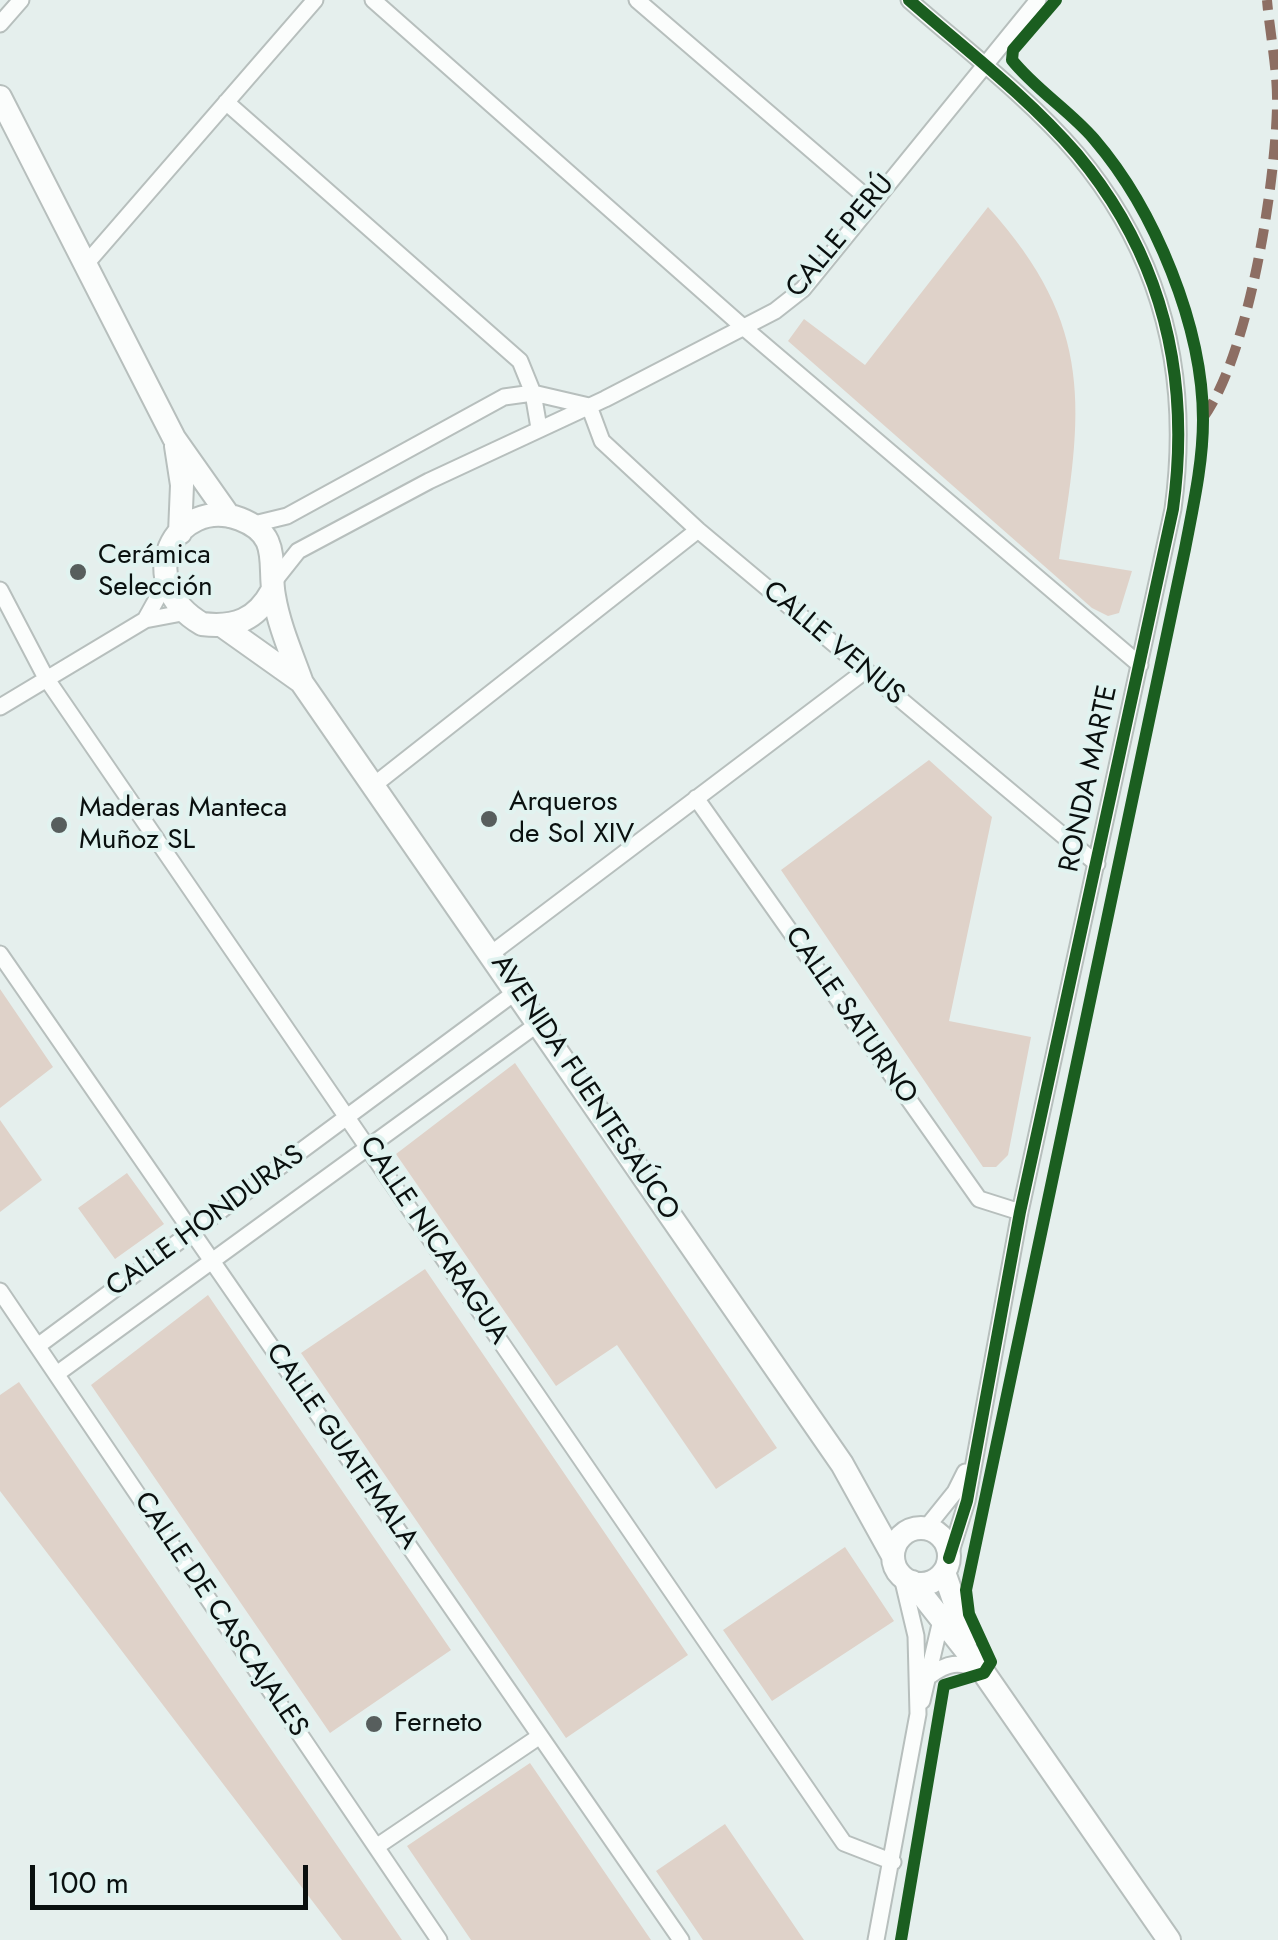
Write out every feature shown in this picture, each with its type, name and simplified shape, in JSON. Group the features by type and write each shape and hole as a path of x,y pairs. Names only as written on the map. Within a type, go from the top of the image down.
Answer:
{"street":[{"path":"0,24 21,0"},
{"path":"85,264 315,0"},
{"path":"373,0 742,326 1140,665"},
{"path":"637,0 872,202"},
{"name":"RONDA MARTE","path":"876,1940 918,1714 967,1500 971,1460 1020,1212 1140,665 1180,464 1182,427 1175,357 1155,287 1106,192 1074,152 909,0"},
{"name":"CALLE PERÚ","path":"274,585 298,551 775,312 803,289 1038,0"},
{"path":"0,97 174,438 240,520 266,539 274,558 274,585 254,616 224,627 202,624 182,613 166,584 166,557 180,533 194,522 240,520 287,516 504,397 533,392 590,406"},
{"path":"226,102 520,361 533,392 539,428"},
{"name":"CALLE VENUS","path":"590,406 602,441 698,530 1097,864"},
{"path":"174,438 182,486 180,533"},
{"path":"374,786 698,530"},
{"path":"145,620 166,584"},
{"name":"AVENIDA FUENTESAÚCO","path":"274,585 302,683 492,953 862,1496 902,1572 984,1672 1168,1940"},
{"name":"CALLE NICARAGUA","path":"0,590 46,678 844,1843 893,1862"},
{"path":"0,707 145,620 182,613"},
{"name":"AVENIDA FUENTESAÚCO","path":"224,627 302,683"},
{"path":"492,953 865,671"},
{"name":"CALLE SATURNO","path":"696,798 979,1199 1020,1212"},
{"name":"CALLE GUATEMALA","path":"0,954 681,1940"},
{"name":"CALLE HONDURAS","path":"38,1345 518,991"},
{"name":"CALLE HONDURAS","path":"58,1373 540,1023"},
{"name":"CALLE DE CASCAJALES","path":"0,1292 439,1940"},
{"name":"RONDA MARTE","path":"919,1528 955,1492 971,1460"},
{"name":"AVENIDA FUENTESAÚCO","path":"862,1496 919,1528"},
{"path":"919,1528 940,1536 947,1574 930,1582 902,1572 902,1534 919,1528"},
{"name":"RONDA MARTE","path":"902,1572 917,1646 918,1714"},
{"name":"AVENIDA FUENTESAÚCO","path":"947,1574 984,1672"},
{"path":"930,1675 944,1665 964,1663 984,1672"},
{"path":"376,1846 540,1736"}],"shaded area":[{"path":"988,207 1023,250 1048,291 1064,332 1073,372 1073,458 1059,559 1132,571 1119,613 1108,616 1092,608 788,341 804,319 865,365"},
{"path":"929,760 992,817 949,1021 1031,1037 1008,1155 996,1167 983,1167 781,870"},
{"path":"0,989 53,1067 0,1108"},
{"path":"515,1063 777,1448 716,1489 617,1345 556,1386 396,1154"},
{"path":"0,1120 42,1180 0,1212"},
{"path":"127,1173 164,1224 115,1259 78,1208"},
{"path":"425,1269 688,1655 566,1738 301,1353"},
{"path":"208,1295 451,1650 330,1733 91,1385"},
{"path":"19,1382 402,1940 342,1940 0,1491 0,1395"},
{"path":"845,1547 894,1621 772,1701 723,1630"},
{"path":"530,1763 651,1940 471,1940 407,1846"},
{"path":"725,1824 804,1940 703,1940 656,1871"}],"marked path":[{"path":"1203,418 1234,354 1265,224 1277,107 1267,0"}],"cycle path":[{"path":"909,0 1038,113 1077,154 1107,194 1150,277 1164,321 1178,413 1173,509 1020,1212 967,1501 949,1558"},
{"path":"901,1940 944,1685 984,1673 991,1662 969,1614 966,1590 1185,549 1201,452 1201,384 1195,347 1185,309 1155,235 1137,200 1094,139 1012,60 1013,50 1056,0"}],"place":[{"name":"Cerámica Selección","path":"78,572"},
{"name":"Arqueros de Sol XIV","path":"489,819"},
{"name":"Maderas Manteca Muñoz SL","path":"59,825"},
{"name":"Ferneto","path":"374,1724"}]}
